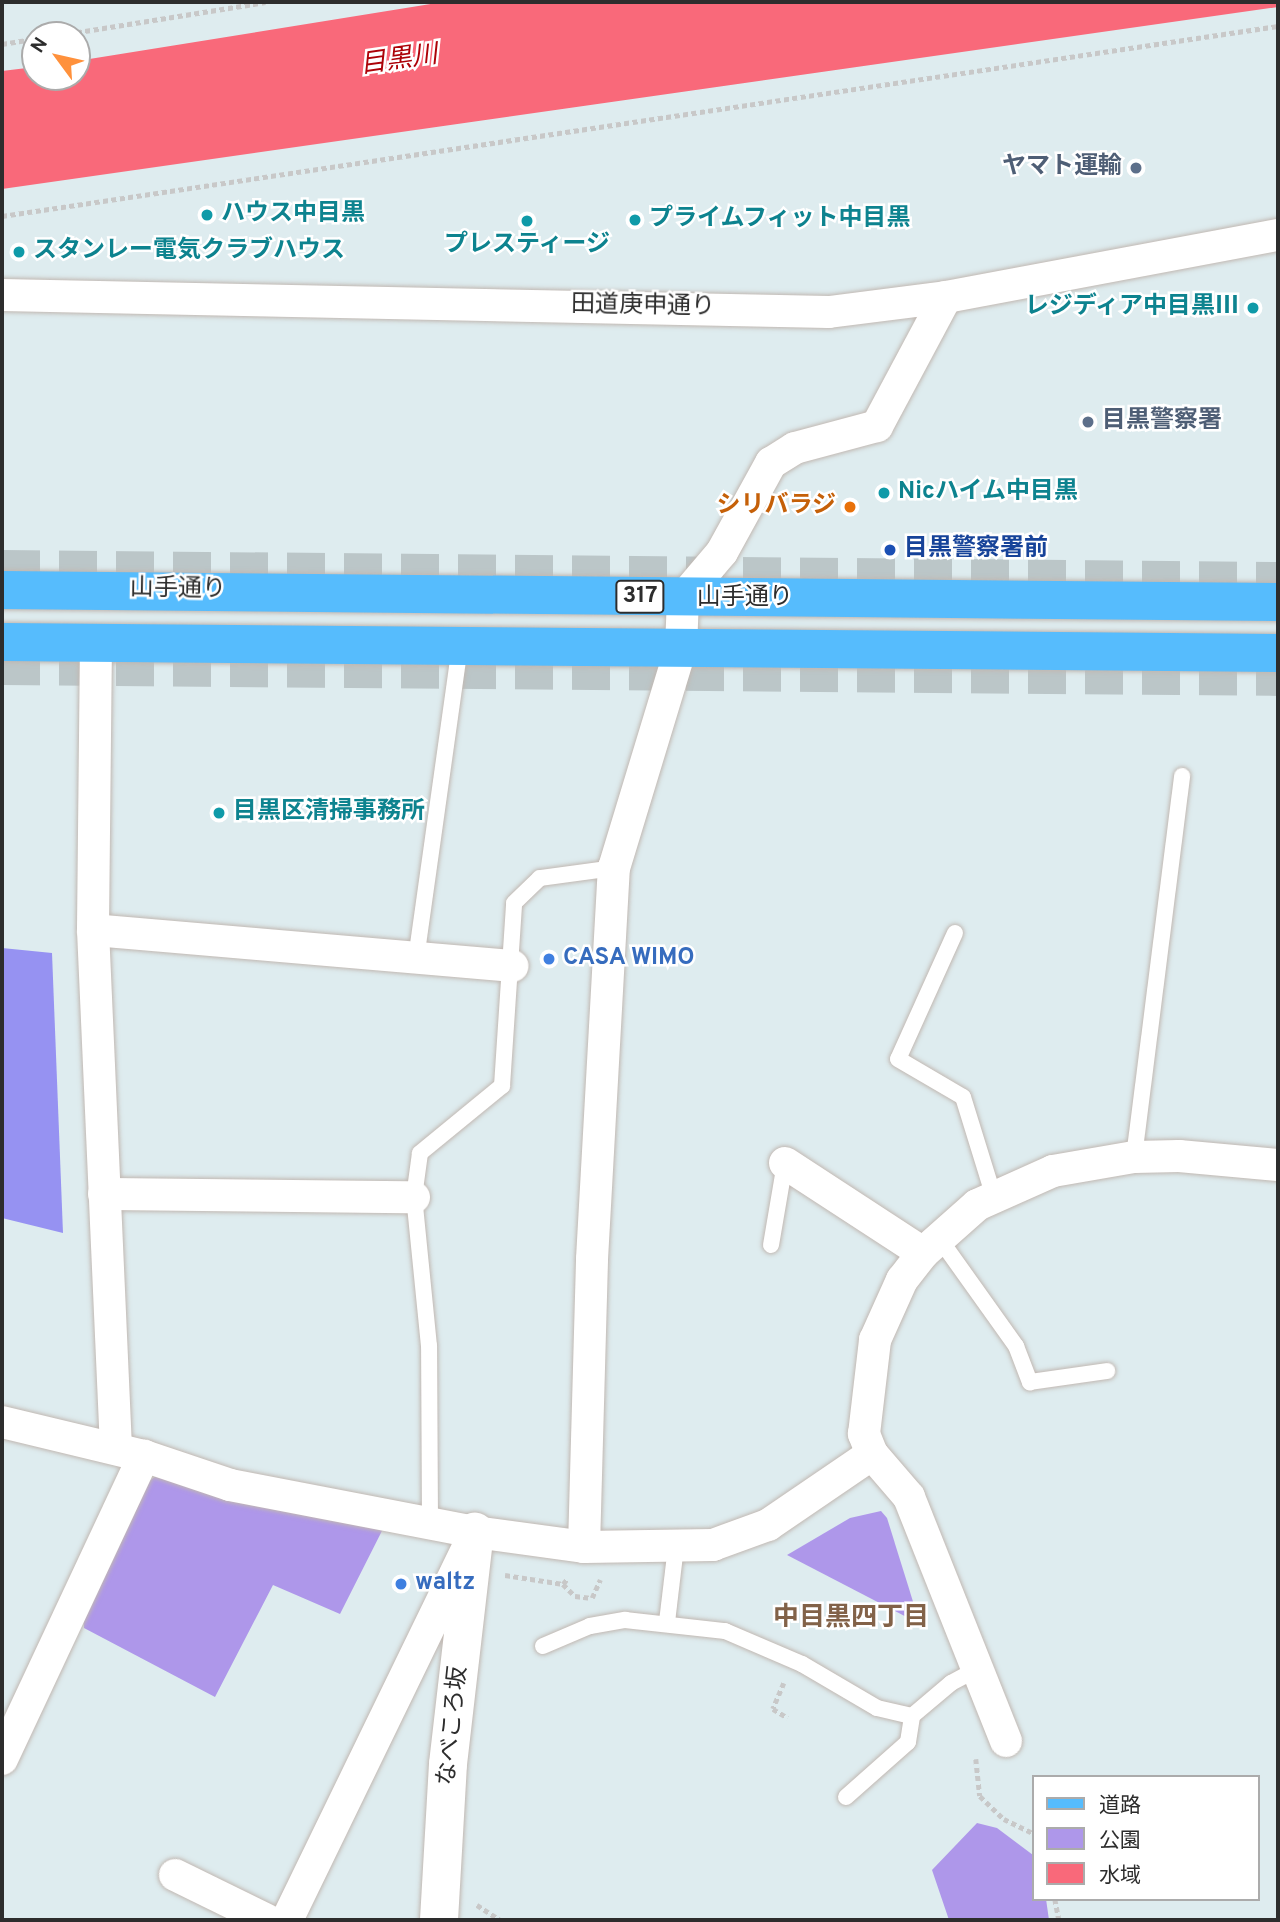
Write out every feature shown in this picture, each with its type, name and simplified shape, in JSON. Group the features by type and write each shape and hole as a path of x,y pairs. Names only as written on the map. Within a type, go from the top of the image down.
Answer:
{"main road":[{"name":"山手通り","path":"2,590 1278,602"},
{"name":"山手通り","path":"2,642 1278,653"}],"street":[{"name":"田道庚申通り","path":"2,295 829,312 946,296 1278,235"},
{"path":"585,1565 592,1259 614,868 681,648 684,598 722,552 771,463 795,448 877,426 946,296"},
{"path":"2,1759 130,1452 104,1194 93,929 96,641"},
{"path":"93,929 512,966"},
{"path":"1006,1741 909,1497 872,1454 864,1434 875,1340 902,1280 931,1246 977,1205 1053,1171 1134,1157 1179,1156 1278,1166"},
{"path":"785,1163 931,1246"},
{"path":"104,1194 414,1197"},
{"path":"2,1422 130,1452 230,1485 475,1532 585,1565 676,1547 713,1545 768,1525 872,1454"},
{"path":"287,1920 475,1532"},
{"name":"なべころ坂","path":"439,1920 448,1764 475,1532"},
{"path":"176,1875 267,1920"}],"lane":[{"path":"415,959 460,645"},
{"path":"1134,1157 1182,776"},
{"path":"430,1523 429,1346 414,1197 420,1153 502,1086 514,904 540,878 614,868"},
{"path":"955,933 898,1059 963,1097 994,1197"},
{"path":"772,1245 785,1163"},
{"path":"931,1246 1016,1346 1030,1382 1107,1371"},
{"path":"667,1622 676,1547"},
{"path":"543,1646 590,1626 625,1620 667,1622 725,1630 794,1660 877,1708 912,1716"},
{"path":"846,1797 908,1742 912,1716 951,1683 977,1669"}],"path":[{"path":"91,30 265,2"},
{"path":"2,216 1278,26"},
{"path":"2,44 21,41"},
{"path":"475,1532 495,1573 563,1584 575,1596 592,1598 601,1583 598,1576 585,1565 563,1584"},
{"path":"598,1576 606,1573"},
{"path":"789,1718 773,1709 794,1660"},
{"path":"972,1747 980,1796 1004,1819 1032,1833"},
{"path":"1055,1901 1059,1920"}],"green space":[{"path":"161,1472 390,1515 340,1614 273,1585 215,1697 84,1628 82,1603 148,1482"},
{"path":"881,1511 887,1518 920,1624 787,1555 850,1518"},
{"path":"977,1823 997,1828 1032,1854 1032,1901 1046,1901 1049,1920 949,1920 932,1870"}],"shaded area":[{"path":"2,948 52,953 63,1233 2,1218"}],"water":[{"name":"目黒川","path":"443,2 1278,2 1278,7 2,189 2,71 21,69 21,91 91,91 91,59"}],"tunnel":[{"path":"2,569 1278,581"},
{"path":"2,666 1278,677"}],"place":[{"name":"ヤマト運輸","path":"1136,168"},
{"name":"ハウス中目黒","path":"207,215"},
{"name":"プライムフィット中目黒","path":"635,220"},
{"name":"プレスティージ","path":"527,221"},
{"name":"スタンレー電気クラブハウス","path":"19,252"},
{"name":"レジディア中目黒Ⅲ","path":"1253,308"},
{"name":"目黒警察署","path":"1088,422"},
{"name":"Nicハイム中目黒","path":"884,493"},
{"name":"シリバラジ","path":"850,507"},
{"name":"目黒警察署前","path":"890,550"},
{"name":"目黒区清掃事務所","path":"219,813"},
{"name":"CASA WIMO","path":"549,959"},
{"name":"waltz","path":"401,1584"}],"district":[{"name":"中目黒四丁目","path":"851,1619"}]}
